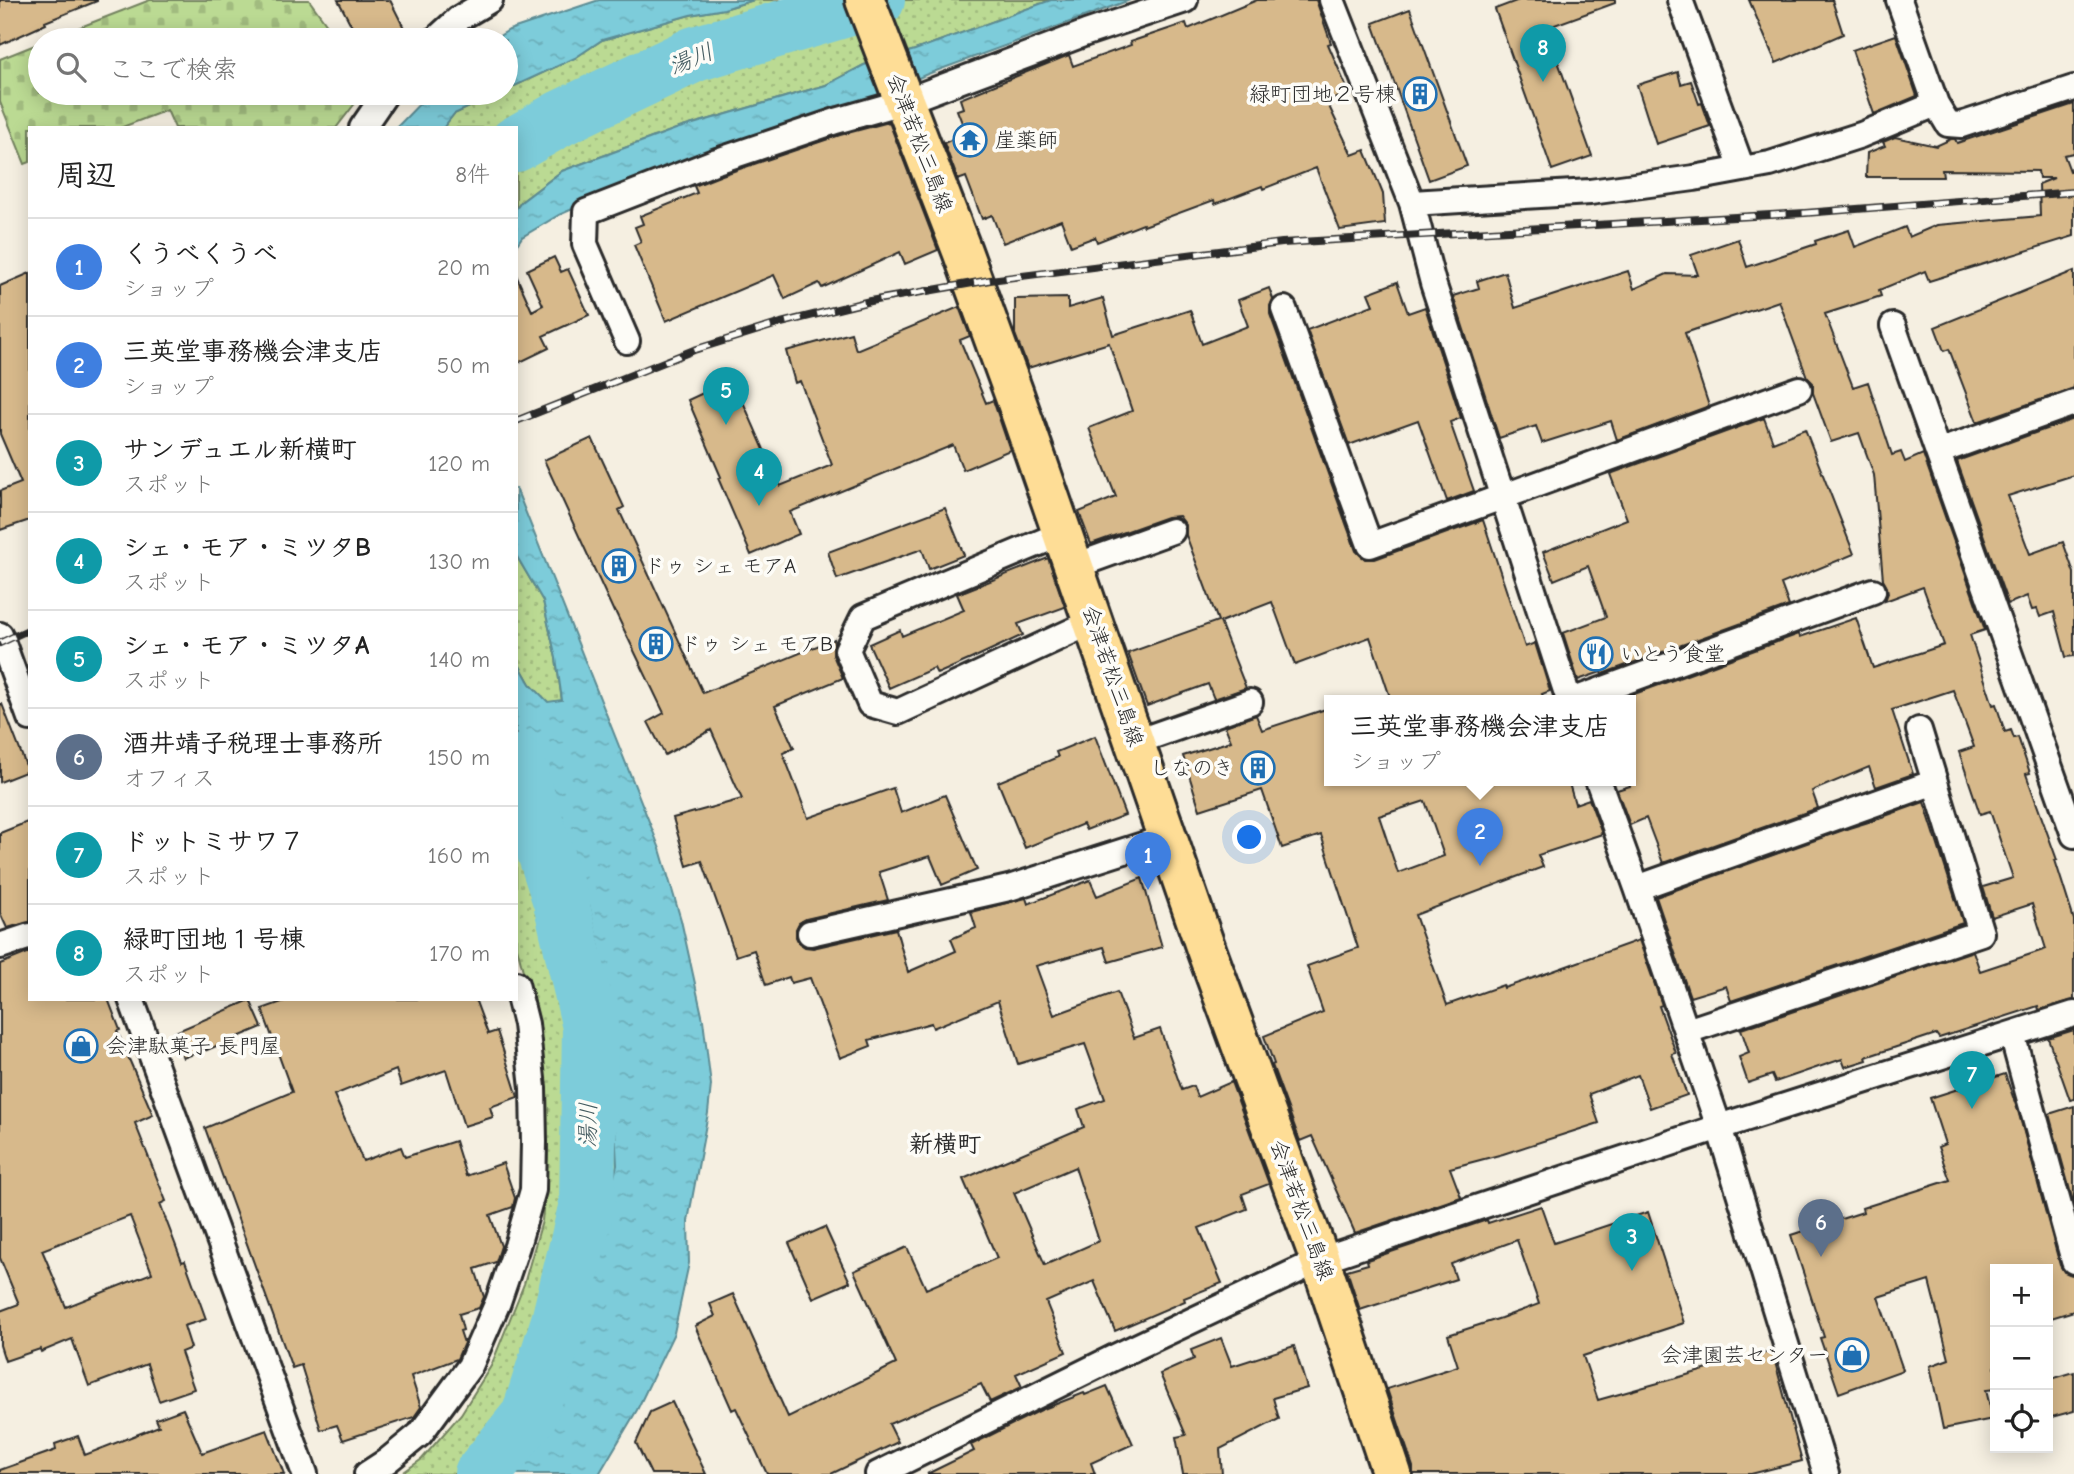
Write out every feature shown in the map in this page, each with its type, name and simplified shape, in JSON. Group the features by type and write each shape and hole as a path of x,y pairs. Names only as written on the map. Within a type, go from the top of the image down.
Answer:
{"main road":[{"name":"会津若松三島線","path":"865,0 962,251 1069,550 1207,952 1320,1260 1392,1474"}],"street":[{"path":"448,28 490,0"},
{"path":"626,341 585,244 586,212 718,161 1185,0"},
{"path":"1332,0 1412,203 1433,283 1502,498 1570,695"},
{"path":"1680,0 1742,170"},
{"path":"1899,0 1936,104 1948,124 1961,125 2074,88"},
{"path":"1412,203 1590,192 1742,170 1770,164 1861,135 1936,104"},
{"path":"363,126 378,105"},
{"path":"1284,309 1370,545 1799,389"},
{"path":"1893,326 2074,835"},
{"path":"1938,452 2074,403"},
{"path":"1094,621 898,712 870,704 848,650 863,617 1069,550 1172,531"},
{"path":"1586,695 1873,592"},
{"path":"0,635 28,712"},
{"path":"1136,742 1250,702"},
{"path":"1688,1031 1981,933 1919,730"},
{"path":"1637,887 1935,782"},
{"path":"1600,786 1688,1031 1826,1474"},
{"path":"810,933 1009,888 1168,837"},
{"path":"0,946 28,937"},
{"path":"367,1474 419,1434 470,1366 498,1302 517,1246 533,1190 534,1142 533,1088 526,1024 518,992"},
{"path":"132,1001 305,1474"},
{"path":"878,1474 1320,1260 1719,1127 2074,1014"},
{"path":"2012,1034 2074,1261"}],"green space":[{"path":"150,0 309,0 329,28 78,28"},
{"path":"754,0 1051,0 915,50 864,65 826,85 676,129 562,171 518,206 518,126 445,126 454,114 474,105 518,105 518,84 575,58 602,40 690,15"},
{"path":"28,48 28,105 354,105 338,126 174,126 167,110 125,126 28,126 28,163 25,164 0,102 0,59"},
{"path":"518,558 543,601 556,658 562,701 549,703 530,684 518,663"},
{"path":"518,774 589,904 599,948 609,1023 617,1165 575,1320 543,1408 506,1462 489,1474 401,1474 422,1459 461,1414 491,1366 524,1284 542,1221 548,1155 532,1007 518,951"}],"water":[{"path":"599,0 754,0 602,40 575,58 518,84 518,28 515,28"},
{"path":"1051,0 1130,0 925,75 876,98 666,168 559,215 522,237 518,243 518,206 562,171 676,129 826,85 864,65 915,50"},
{"path":"418,105 474,105 454,114 445,126 398,126"},
{"path":"518,493 660,849 681,920 703,1020 711,1085 688,1221 689,1263 674,1333 637,1410 599,1474 489,1474 506,1462 543,1408 575,1320 617,1165 609,1023 599,948 589,904 518,774 518,663 530,684 548,702 562,700 543,601 518,558"}],"building":[{"path":"0,0 97,0 45,22 46,24 37,28 28,28 28,32 0,45"},
{"path":"338,0 390,0 404,28 353,28"},
{"path":"1257,0 1316,0 1331,43 1328,44 1349,93 1327,102 1352,155 1365,150 1383,194 1385,224 1340,230 1316,168 1263,189 1262,186 1215,204 1214,200 1097,242 1095,237 1071,246 1061,220 1003,243 992,215 982,219 966,177 958,180 944,143 966,133 957,110 963,108 960,99 1069,55 1073,66 1131,45 1130,42 1186,23 1188,29"},
{"path":"1519,0 1615,0 1615,3 1546,28 1592,156 1552,170 1495,9"},
{"path":"1749,0 1832,0 1843,34 1776,63"},
{"name":"緑町団地２号棟","path":"1410,9 1467,166 1429,180 1373,23"},
{"path":"1896,35 1917,96 1874,114 1852,50"},
{"path":"1678,72 1681,84 1691,81 1710,126 1656,144 1637,85"},
{"path":"2074,104 2074,153 2064,155 2070,171 2074,170 2074,236 1929,281 1925,271 1879,290 1881,296 1825,314 1853,387 1868,382 1892,455 1901,452 1905,462 1923,454 1985,630 1970,635 1993,705 1996,704 2005,732 2011,730 2014,738 2018,737 2030,773 2026,774 2057,860 2074,920 2074,1000 2039,1010 2038,1006 1939,1038 1936,1034 1866,1057 1867,1060 1845,1067 1842,1059 1775,1082 1772,1075 1748,1083 1739,1057 1749,1053 1741,1029 1973,951 1980,971 2046,949 2032,904 1992,917 1983,887 2013,878 1990,811 1980,814 1959,752 1974,747 1953,690 1892,710 1913,774 1876,787 1869,767 1812,791 1818,808 1663,863 1646,818 1630,825 1617,790 1636,786 1636,695 1632,695 1799,634 1800,637 1856,618 1873,668 1944,645 1923,587 1885,601 1888,593 1883,580 1874,475 1859,433 1831,442 1813,393 1813,383 1807,377 1779,301 1685,333 1709,406 1617,440 1611,421 1542,443 1536,426 1499,438 1453,296 1479,288 1477,281 1505,272 1515,308 1628,271 1634,289 1667,274 1698,275 1691,255 1738,239 1747,267 1849,230 1855,247 1905,227 1909,237 1937,225 2040,216 2039,184 2054,178 2039,178 2038,171 1942,170 1943,177 1866,177 1867,153 1885,146 1883,142 1895,137 1936,146 1951,139 1955,139 1957,143"},
{"path":"889,122 938,250 905,264 900,252 822,288 819,283 785,299 774,275 666,321 634,245 641,242 635,227 643,224 640,216 697,193 694,186 722,175 840,135"},
{"path":"554,257 561,272 568,269 589,315 543,336 549,348 518,363 518,280 532,311 543,305 527,270"},
{"path":"2074,271 2074,388 1977,422 1949,349 1944,351 1935,327"},
{"path":"28,274 28,521 0,530 0,491 21,483 0,434 0,286"},
{"path":"1397,282 1408,313 1425,307 1461,418 1450,422 1474,491 1447,501 1418,420 1349,445 1307,330 1373,305 1368,293"},
{"path":"1269,288 1273,299 1270,314 1356,551 1365,559 1375,559 1483,520 1525,647 1535,643 1550,691 1542,695 1389,695 1370,637 1295,665 1272,602 1220,622 1246,688 1214,699 1208,684 1147,706 1128,653 1218,621 1186,535 1186,525 1179,516 1167,517 1091,544 1079,512 1116,497 1089,428 1132,411 1109,343 1028,368 1015,334 1015,299 1068,298 1068,308 1103,298 1113,335 1190,310 1202,344 1248,326 1238,300"},
{"path":"959,307 970,336 960,340 986,403 993,400 1010,450 963,470 953,445 790,512 799,534 751,555 688,400 733,379 780,486 832,465 800,381 795,383 786,351 851,333 856,350"},
{"path":"1764,418 1773,442 1805,429 1854,554 1781,584 1789,606 1602,674 1601,672 1578,680 1563,633 1606,617 1588,566 1554,580 1543,552 1627,519 1610,474"},
{"path":"2074,419 2074,475 2008,496 2030,554 2063,542 2074,573 2074,656 2066,657 2054,612 2040,617 2037,609 2032,610 2027,596 2008,604 1957,461"},
{"path":"592,438 624,507 619,510 703,693 834,639 833,655 843,678 775,706 794,748 783,753 808,818 893,788 901,813 945,795 977,870 942,885 930,856 879,872 888,900 806,919 799,923 796,929 799,943 813,948 896,929 908,972 956,951 951,939 976,928 971,912 1026,898 1028,904 1090,880 1097,896 1142,878 1162,947 1109,962 1104,947 1036,966 1054,1015 1117,992 1134,1038 1160,1029 1182,1090 1193,1086 1197,1097 1231,1082 1269,1184 1242,1194 1247,1209 1199,1228 1222,1283 1115,1331 1094,1281 1046,1302 1066,1352 1016,1374 1022,1387 990,1402 981,1384 889,1424 898,1442 831,1474 767,1474 736,1408 732,1410 695,1326 715,1316 710,1304 733,1294 788,1417 896,1364 854,1271 907,1247 926,1289 997,1258 963,1179 1084,1127 1078,1109 1105,1099 1085,1044 1018,1064 998,1001 933,1028 931,1023 869,1040 871,1046 840,1058 810,978 791,983 789,977 766,985 754,950 736,956 702,861 687,866 673,818 742,799 711,730 665,755 648,722 664,713 544,460","holes":["1075,1167 1099,1241 1045,1265 1014,1193"]},
{"path":"945,508 964,555 929,569 922,549 837,579 828,552"},
{"path":"1048,558 1065,607 1018,624 1023,635 971,659 937,674 934,668 889,688 869,644 900,630 902,636 964,610 957,594"},
{"path":"0,704 28,771 0,782"},
{"path":"1324,710 1324,786 1570,786 1575,804 1589,799 1602,834 1538,855 1543,867 1415,915 1447,1005 1503,985 1504,988 1639,940 1662,1005 1659,1006 1676,1053 1672,1054 1687,1095 1650,1108 1638,1075 1589,1094 1599,1123 1450,1168 1461,1197 1355,1233 1312,1136 1300,1141 1264,1036 1323,1012 1307,966 1358,948 1321,835 1282,848 1262,790 1200,810 1183,756 1231,741 1225,726 1256,715 1262,730","holes":["1425,801 1444,856 1398,873 1379,816"]},
{"path":"1095,736 1125,815 1086,830 1083,824 1025,848 998,782 1058,757 1056,752"},
{"path":"1924,802 1963,923 1731,1001 1726,986 1690,997 1656,897"},
{"path":"28,822 28,923 7,928 0,913 0,833"},
{"path":"28,953 28,1001 109,1001 120,1030 117,1031 153,1115 135,1123 166,1201 160,1204 206,1319 184,1326 191,1348 181,1352 194,1389 159,1401 147,1364 89,1386 72,1339 41,1352 40,1349 5,1361 0,1345 0,1311 19,1304 0,1258 0,964","holes":["130,1216 152,1273 66,1307 42,1250"]},
{"path":"248,1001 250,1001 262,1027 183,1058 173,1033"},
{"path":"284,1001 476,1001 488,1034 497,1031 518,1097 490,1107 493,1117 464,1126 446,1070 401,1086 396,1070 334,1095 363,1161 401,1147 405,1157 455,1141 466,1176 503,1163 515,1198 513,1207 490,1215 501,1246 496,1262 475,1269 484,1297 479,1308 459,1314 464,1343 457,1359 411,1376 421,1407 414,1417 343,1440 337,1425 321,1430 301,1365 292,1368 205,1128 292,1092 262,1009"},
{"path":"2074,1030 2074,1099 2070,1100 2048,1038"},
{"path":"2005,1074 2019,1114 2060,1265 2064,1272 2074,1275 2074,1311 2053,1317 2053,1264 1990,1264 1990,1390 1986,1390 1990,1420 1943,1429 1930,1366 1949,1359 1929,1281 1878,1297 1903,1370 1839,1393 1820,1338 1824,1337 1791,1235 1863,1212 1862,1208 1950,1180 1938,1147 1945,1144 1930,1098"},
{"path":"2074,1106 2074,1205 2049,1114"},
{"path":"1541,1206 1554,1243 1648,1212 1684,1323 1583,1356 1598,1400 1772,1351 1802,1461 1751,1474 1413,1474 1387,1389 1458,1366 1448,1335 1539,1304 1517,1240 1451,1264 1456,1279 1360,1310 1347,1270 1368,1264 1367,1260 1487,1220 1488,1223"},
{"path":"825,1227 850,1282 813,1298 789,1243"},
{"path":"1221,1338 1232,1366 1294,1346 1307,1388 1273,1398 1279,1419 1220,1449 1222,1474 1183,1474 1176,1437 1186,1435 1160,1374 1194,1359 1191,1350"},
{"path":"2074,1372 2074,1411 2053,1417 2053,1378"},
{"path":"1107,1386 1133,1444 1091,1463 1095,1474 927,1474 974,1451 971,1445 1041,1410"},
{"path":"672,1402 706,1474 651,1474 636,1443 650,1412"},
{"path":"183,1409 202,1453 267,1430 284,1474 0,1474 0,1470 56,1450 55,1444 78,1436 85,1455 159,1426 156,1419"}],"waterway":[{"name":"湯川","path":"518,143 561,118 695,54 877,0"},
{"name":"湯川","path":"482,1474 529,1416 559,1321 587,1204 590,1027 561,902 518,769"}],"railway":[{"path":"518,420 694,350 781,323 870,301 990,280 1282,243 1805,213 2074,192"},
{"path":"0,643 28,630"}],"place":[{"name":"緑町団地１号棟","path":"1543,82"},
{"name":"緑町団地２号棟","path":"1420,94"},
{"name":"崖薬師","path":"970,140"},
{"name":"シェ・モア・ミツタA","path":"726,425"},
{"name":"シェ・モア・ミツタB","path":"759,506"},
{"name":"ドゥ シェ モアA","path":"619,566"},
{"name":"ドゥ シェ モアB","path":"656,644"},
{"name":"いとう食堂","path":"1596,654"},
{"name":"しなのき","path":"1258,768"},
{"name":"三英堂事務機会津支店","path":"1480,866"},
{"name":"くうべくうべ","path":"1148,890"},
{"name":"会津駄菓子 長門屋","path":"81,1046"},
{"name":"ドットミサワ７","path":"1972,1109"},
{"name":"酒井靖子税理士事務所","path":"1821,1257"},
{"name":"サンデュエル新横町","path":"1632,1271"},
{"name":"会津園芸センター","path":"1852,1355"}],"district":[{"name":"新横町","path":"945,1144"}]}
